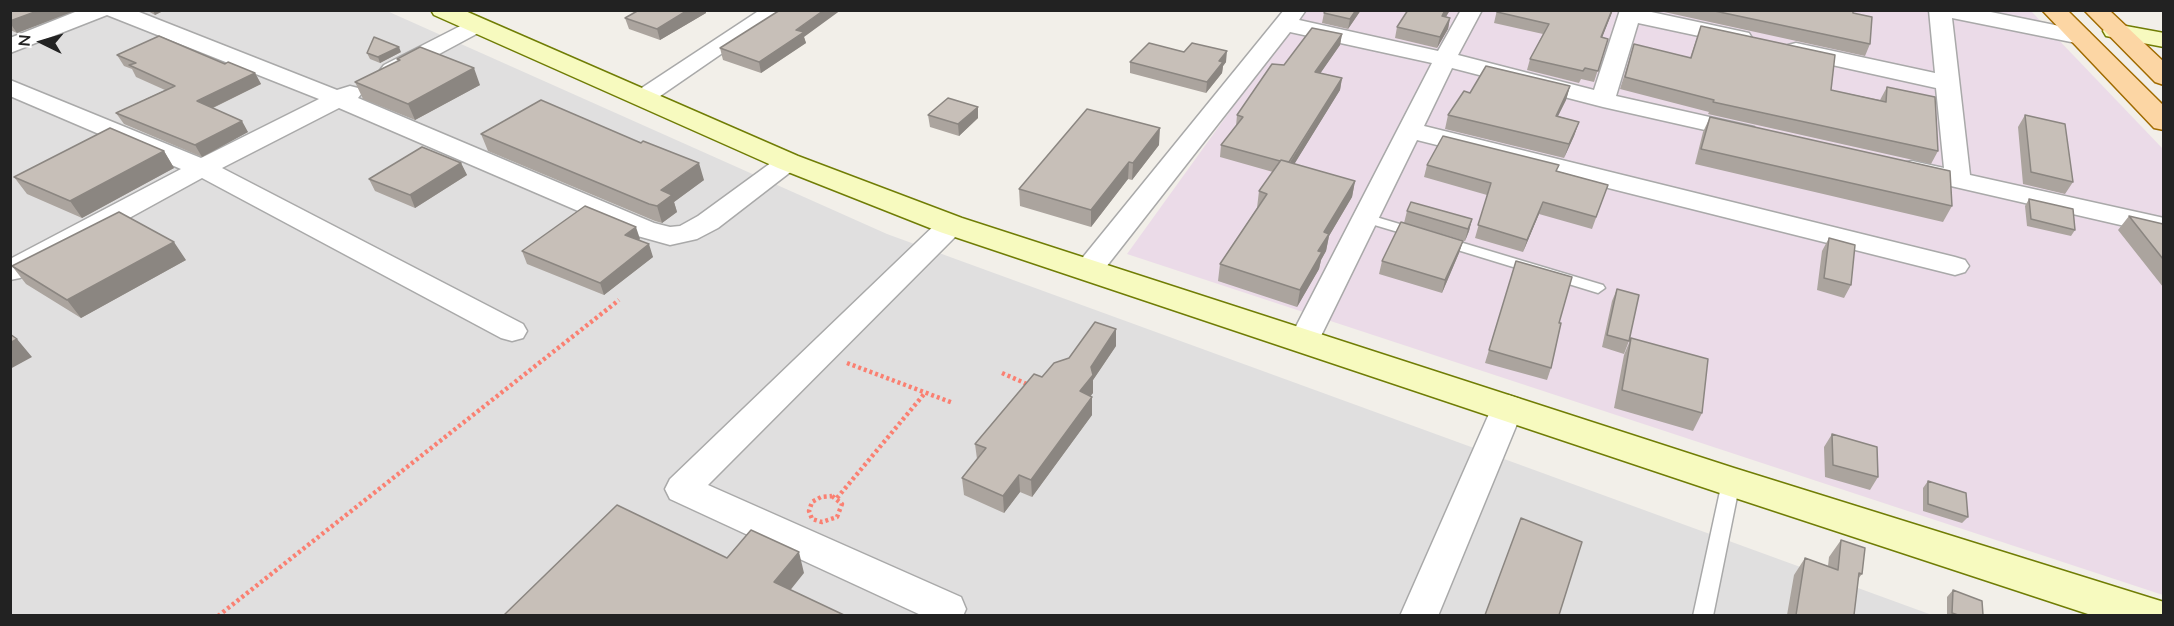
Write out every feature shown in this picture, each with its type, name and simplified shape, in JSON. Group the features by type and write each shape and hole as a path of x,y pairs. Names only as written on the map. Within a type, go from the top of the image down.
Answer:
{"main road":[{"path":"2053,10 2163,122"},
{"path":"2094,10 2163,77"}],"street":[{"path":"10,46 100,10"},
{"path":"113,10 339,99 644,230 670,236 687,233 708,222 788,162"},
{"path":"442,10 788,162 951,225 1731,482 2144,614"},
{"path":"642,98 775,10"},
{"path":"1304,340 1445,59 1472,10"},
{"path":"1940,10 1958,180"},
{"path":"1946,10 2081,37"},
{"path":"1603,100 1630,13 1948,83"},
{"path":"1089,269 1291,17 1603,100 1763,136"},
{"path":"10,271 474,26"},
{"path":"2115,31 2163,40"},
{"path":"10,87 202,168 512,331"},
{"path":"1409,130 1955,266"},
{"path":"1889,164 2163,227"},
{"path":"947,609 682,489 951,225"},
{"path":"1419,615 1508,407"}],"lane":[{"path":"1366,218 1598,288"},
{"path":"1703,615 1731,482"}],"path":[{"path":"218,615 619,300"},
{"path":"821,353 953,403"},
{"path":"1002,373 1031,386"},
{"path":"837,498 925,393"},
{"path":"826,495 837,498 840,500 842,509 837,517 822,522 809,515 809,507 816,499 826,495"}],"shaded area":[{"path":"10,11 387,11 887,234 1932,615 11,615"},
{"path":"1302,11 2031,11 2163,149 2163,595 1127,254"}],"building":[{"path":"10,10 40,10 10,21"},
{"path":"639,10 688,10 657,29 625,18"},
{"path":"780,10 824,10 796,30 804,32 759,62 720,48"},
{"path":"1326,10 1356,10 1350,19 1324,13"},
{"path":"1408,10 1445,10 1442,16 1450,18 1440,37 1397,27"},
{"path":"1497,10 1612,10 1601,37 1608,39 1598,71 1585,68 1583,71 1530,59 1549,24 1497,12"},
{"path":"1710,10 1853,10 1853,13 1872,17 1870,44"},
{"path":"1701,26 1835,55 1831,90 1886,102 1887,87 1935,97 1938,151 1713,102 1714,100 1625,77 1634,44 1691,58"},
{"path":"1312,28 1342,34 1315,72 1342,78 1289,162 1221,145 1243,117 1237,115 1272,64 1284,65"},
{"path":"159,36 225,64 228,62 255,73 197,101 242,121 195,145 116,113 175,86 129,65 136,63 117,55"},
{"path":"374,37 399,47 378,57 367,53"},
{"path":"1149,43 1184,52 1192,43 1227,51 1219,61 1223,62 1207,82 1130,62"},
{"path":"420,47 474,68 408,104 355,82 400,60 397,59"},
{"path":"1486,66 1570,86 1556,116 1579,122 1569,144 1448,115 1464,91 1470,93"},
{"path":"948,98 978,107 958,124 928,115"},
{"path":"541,100 641,143 643,141 699,163 661,190 672,195 657,206 481,134"},
{"path":"1087,109 1160,128 1133,163 1129,162 1091,210 1019,189"},
{"path":"2025,115 2065,124 2073,182 2031,172"},
{"path":"1710,117 1950,171 1952,206 1701,149"},
{"path":"110,128 164,151 70,201 14,177"},
{"path":"1443,136 1559,165 1556,171 1608,185 1596,217 1543,202 1527,240 1478,225 1491,183 1427,165"},
{"path":"422,147 461,163 410,195 369,179"},
{"path":"1281,160 1355,181 1324,232 1329,234 1318,251 1322,252 1300,290 1220,264 1267,194 1259,191"},
{"path":"2029,199 2073,209 2075,230 2031,219"},
{"path":"1411,202 1472,219 1468,229 1407,211"},
{"path":"585,206 636,227 625,235 649,244 600,283 522,251"},
{"path":"119,212 174,242 67,300 12,266"},
{"path":"2129,216 2163,224 2163,259"},
{"path":"1401,222 1463,241 1445,280 1382,261"},
{"path":"1829,238 1855,245 1851,285 1824,278"},
{"path":"1516,261 1572,277 1559,323 1561,323 1551,368 1489,350"},
{"path":"1617,289 1639,295 1629,341 1607,335"},
{"path":"1095,322 1116,329 1091,367 1093,375 1080,391 1092,397 1031,480 1019,475 1003,496 962,478 986,448 975,444 1034,374 1042,377 1054,363 1069,358"},
{"path":"10,334 17,339 10,343"},
{"path":"1631,338 1708,359 1702,413 1622,390"},
{"path":"1832,434 1877,447 1878,477 1833,465"},
{"path":"1928,481 1966,493 1968,517 1928,504"},
{"path":"617,505 727,558 751,530 799,552 774,582 844,615 504,615"},
{"path":"1521,518 1582,542 1559,615 1485,615"},
{"path":"1841,540 1865,548 1862,574 1859,573 1854,615 1796,615 1805,558 1838,570"},
{"path":"1953,590 1982,601 1983,615 1952,613"}]}
